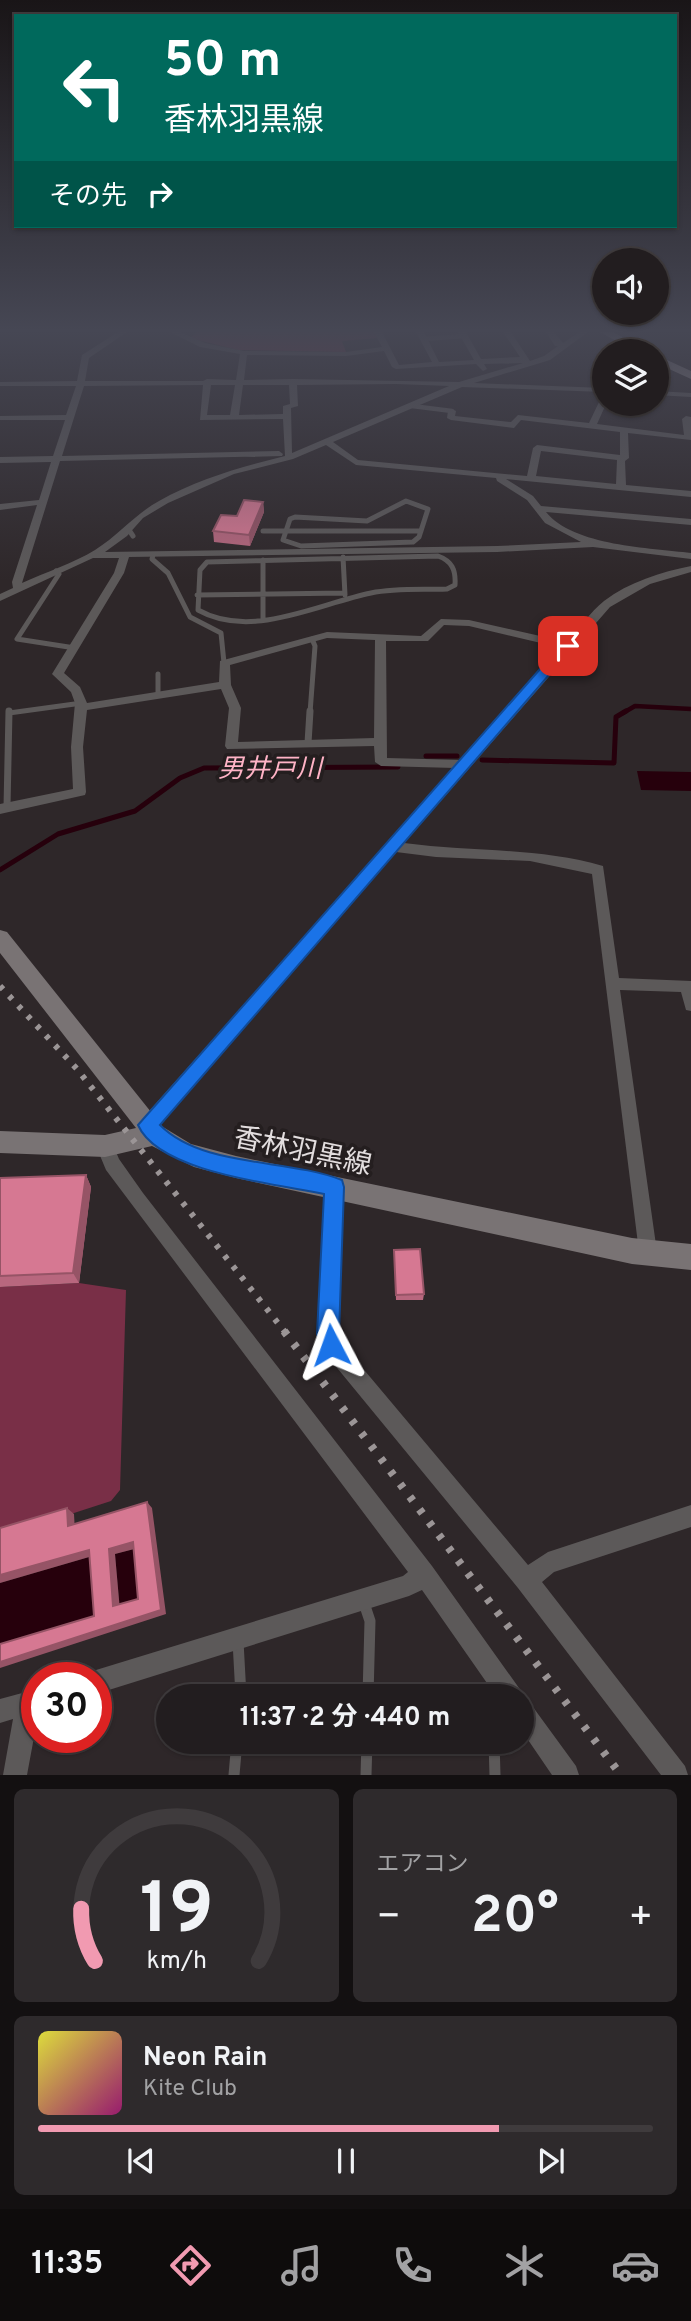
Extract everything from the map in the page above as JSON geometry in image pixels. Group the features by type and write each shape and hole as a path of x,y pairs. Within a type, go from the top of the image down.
{"main road":[{"name":"香林羽黒線","path":"0,938 151,1130 172,1147 199,1158 632,1251 691,1257"},
{"path":"0,1142 105,1146 151,1130"}],"street":[{"path":"203,415 203,418 288,416 293,454"},
{"path":"0,598 94,555 131,533 140,516 165,501 231,472 327,442 390,415"},
{"path":"451,415 451,418 514,425 518,417 689,438 686,419 691,420"},
{"path":"592,427 597,416"},
{"path":"0,418 68,417 17,582 18,589"},
{"path":"531,480 537,448 625,458 624,431"},
{"path":"327,442 356,462 691,494"},
{"path":"0,460 293,454"},
{"path":"621,458 621,489"},
{"path":"495,476 530,498 548,521 593,544"},
{"path":"0,507 42,502"},
{"path":"539,509 691,522"},
{"path":"94,555 497,549 593,544 691,556"},
{"path":"3,808 80,792 77,741 83,705 78,689 58,674 119,573 125,555"},
{"path":"151,1130 391,846 606,604 627,590 673,572 691,569"},
{"path":"380,742 231,746 236,708 225,685 224,663 327,635 424,639 441,622 469,623 568,646"},
{"path":"381,636 381,762 463,764"},
{"path":"83,705 129,703 158,695 225,685"},
{"path":"391,846 436,852 530,856 598,870 648,1252"},
{"path":"612,984 687,986 691,1005"},
{"path":"105,1146 112,1164 137,1199 425,1574 498,1684"},
{"path":"334,1187 328,1334 331,1345 526,1580 676,1775"},
{"path":"526,1580 548,1563 691,1516"},
{"path":"112,1677 409,1585 425,1574"},
{"path":"0,1711 21,1705"},
{"path":"534,1728 567,1775"},
{"path":"16,1775 21,1752"}],"lane":[{"path":"406,501 428,509 421,531 413,542 290,544 283,540 290,519 295,517 343,519 375,520 397,503 406,501"},
{"path":"343,519 346,544"},
{"path":"263,531 421,531"},
{"path":"153,555 152,559 172,578 190,617 221,633 224,663"},
{"path":"197,595 346,595 447,589 455,585 455,570 450,561 438,556 207,562 200,570 197,595 198,610 216,621 263,619 346,595"},
{"path":"342,557 346,595"},
{"path":"263,559 263,619"},
{"path":"56,571 59,574 17,639 75,648"},
{"path":"308,743 315,646 312,639"},
{"path":"158,674 158,695"},
{"path":"3,808 9,711 83,705"},
{"path":"363,1600 370,1621 368,1684"},
{"path":"238,1638 242,1684"},
{"path":"234,1775 236,1754"},
{"path":"366,1775 367,1754"},
{"path":"494,1754 495,1775"}],"shaded area":[{"path":"637,771 691,772 691,791 641,790"},
{"path":"79,1283 126,1290 120,1490 111,1501 0,1537 0,1287"},
{"path":"138,1548 144,1603 120,1611 115,1554"},
{"path":"96,1555 101,1620 0,1650 0,1583"}],"building":[{"path":"244,500 263,502 249,535 213,531 221,515 237,516"},
{"path":"86,1175 73,1273 0,1276 0,1178"},
{"path":"420,1249 424,1294 396,1295 394,1250"},
{"path":"147,1502 161,1610 0,1662 0,1644 94,1616 89,1550 0,1575 0,1528 67,1508 68,1526","holes":["133,1542 138,1599 113,1606 109,1549"]}],"waterway":[{"name":"男井戸川","path":"623,713 635,706 691,709"},
{"name":"男井戸川","path":"482,760 614,763 616,717 626,711"},
{"name":"男井戸川","path":"426,756 457,756"},
{"name":"男井戸川","path":"0,870 58,834 135,811 180,778 204,768 398,767"}],"railway":[{"path":"0,986 77,1069 285,1332"},
{"path":"284,1331 621,1775"}],"route":[{"path":"331,1345 328,1334 334,1187 186,1154 165,1143 147,1125 568,646"}]}
